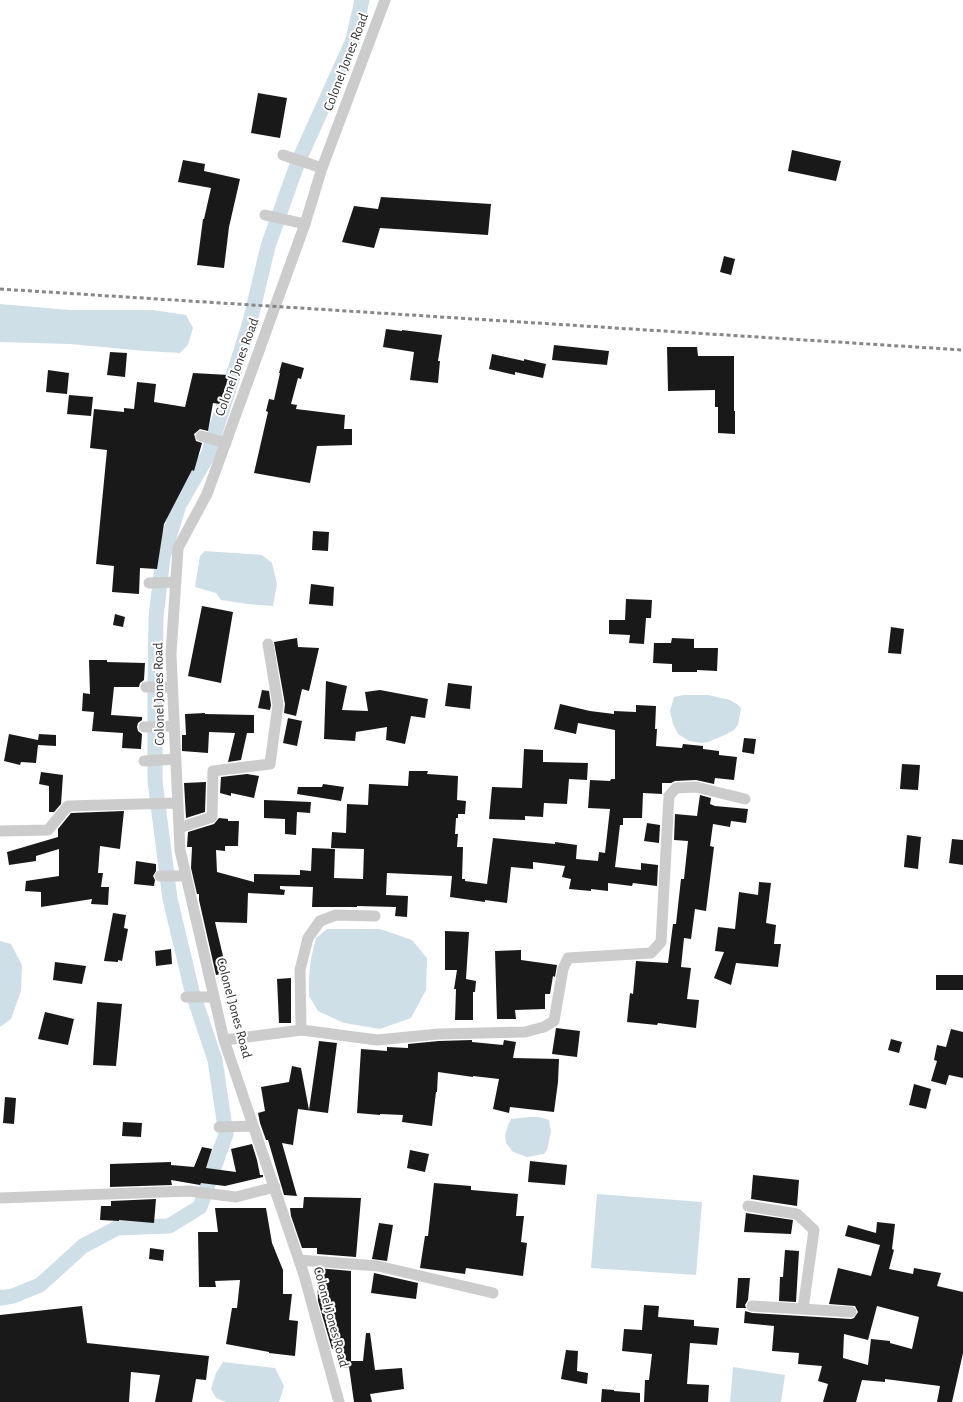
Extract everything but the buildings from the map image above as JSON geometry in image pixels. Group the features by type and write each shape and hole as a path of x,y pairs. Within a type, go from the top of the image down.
{"street":[{"name":"Colonel Jones Road","path":"339,1402 299,1260 274,1188 248,1126 212,997 185,876 174,803 171,726 171,654 178,548 207,494 305,224 317,166 385,0"},
{"path":"283,155 317,166"},
{"path":"265,215 305,224"},
{"path":"201,436 225,443"},
{"path":"149,583 175,582"},
{"path":"178,828 212,817 213,771 270,764 278,705 268,644"},
{"path":"146,687 171,687"},
{"path":"144,727 171,726"},
{"path":"144,761 172,760"},
{"path":"224,1040 302,1030 377,1040 439,1034 525,1032 544,1027 554,1021 563,969 568,958 651,952 661,942 669,796 676,788 696,787 745,799"},
{"path":"0,831 48,830 68,806 174,803"},
{"path":"160,876 185,876"},
{"path":"302,1030 300,970 308,938 320,921 336,915 375,916"},
{"path":"186,997 212,997"},
{"path":"219,1127 248,1126"},
{"path":"0,1198 190,1191 236,1197 274,1188"},
{"path":"748,1206 797,1214 814,1230 803,1309"},
{"path":"299,1260 378,1266 493,1293"},
{"path":"752,1306 851,1312"}],"shaded area":[{"path":"0,304 69,310 153,310 186,315 193,328 188,345 180,353 70,344 0,342"},
{"path":"205,551 262,555 272,563 277,584 273,606 221,600 216,593 195,587 200,556"},
{"path":"683,695 708,695 730,700 741,708 738,725 734,730 708,742 701,743 689,741 678,734 673,724 670,711 674,697"},
{"path":"327,929 380,929 412,940 427,958 426,990 411,1018 380,1029 344,1023 318,1011 309,996 309,977 311,959 316,938"},
{"path":"0,941 11,944 22,965 21,991 11,1019 0,1027"},
{"path":"539,1117 549,1120 551,1131 547,1150 544,1154 527,1157 513,1152 506,1143 505,1136 511,1119"},
{"path":"597,1194 702,1202 696,1275 591,1268"},
{"path":"223,1362 275,1368 284,1386 279,1402 226,1402 216,1398 211,1389 216,1373"},
{"path":"733,1367 785,1375 781,1402 730,1402"}],"waterway":[{"path":"0,1297 13,1296 40,1285 83,1246 117,1228 169,1226 200,1207 226,1134 215,1060 192,991 170,899 155,781 156,617 163,557 179,505 208,455 250,322 268,246 298,162 353,40 362,0"}],"railway":[{"path":"0,289 963,350"}]}
